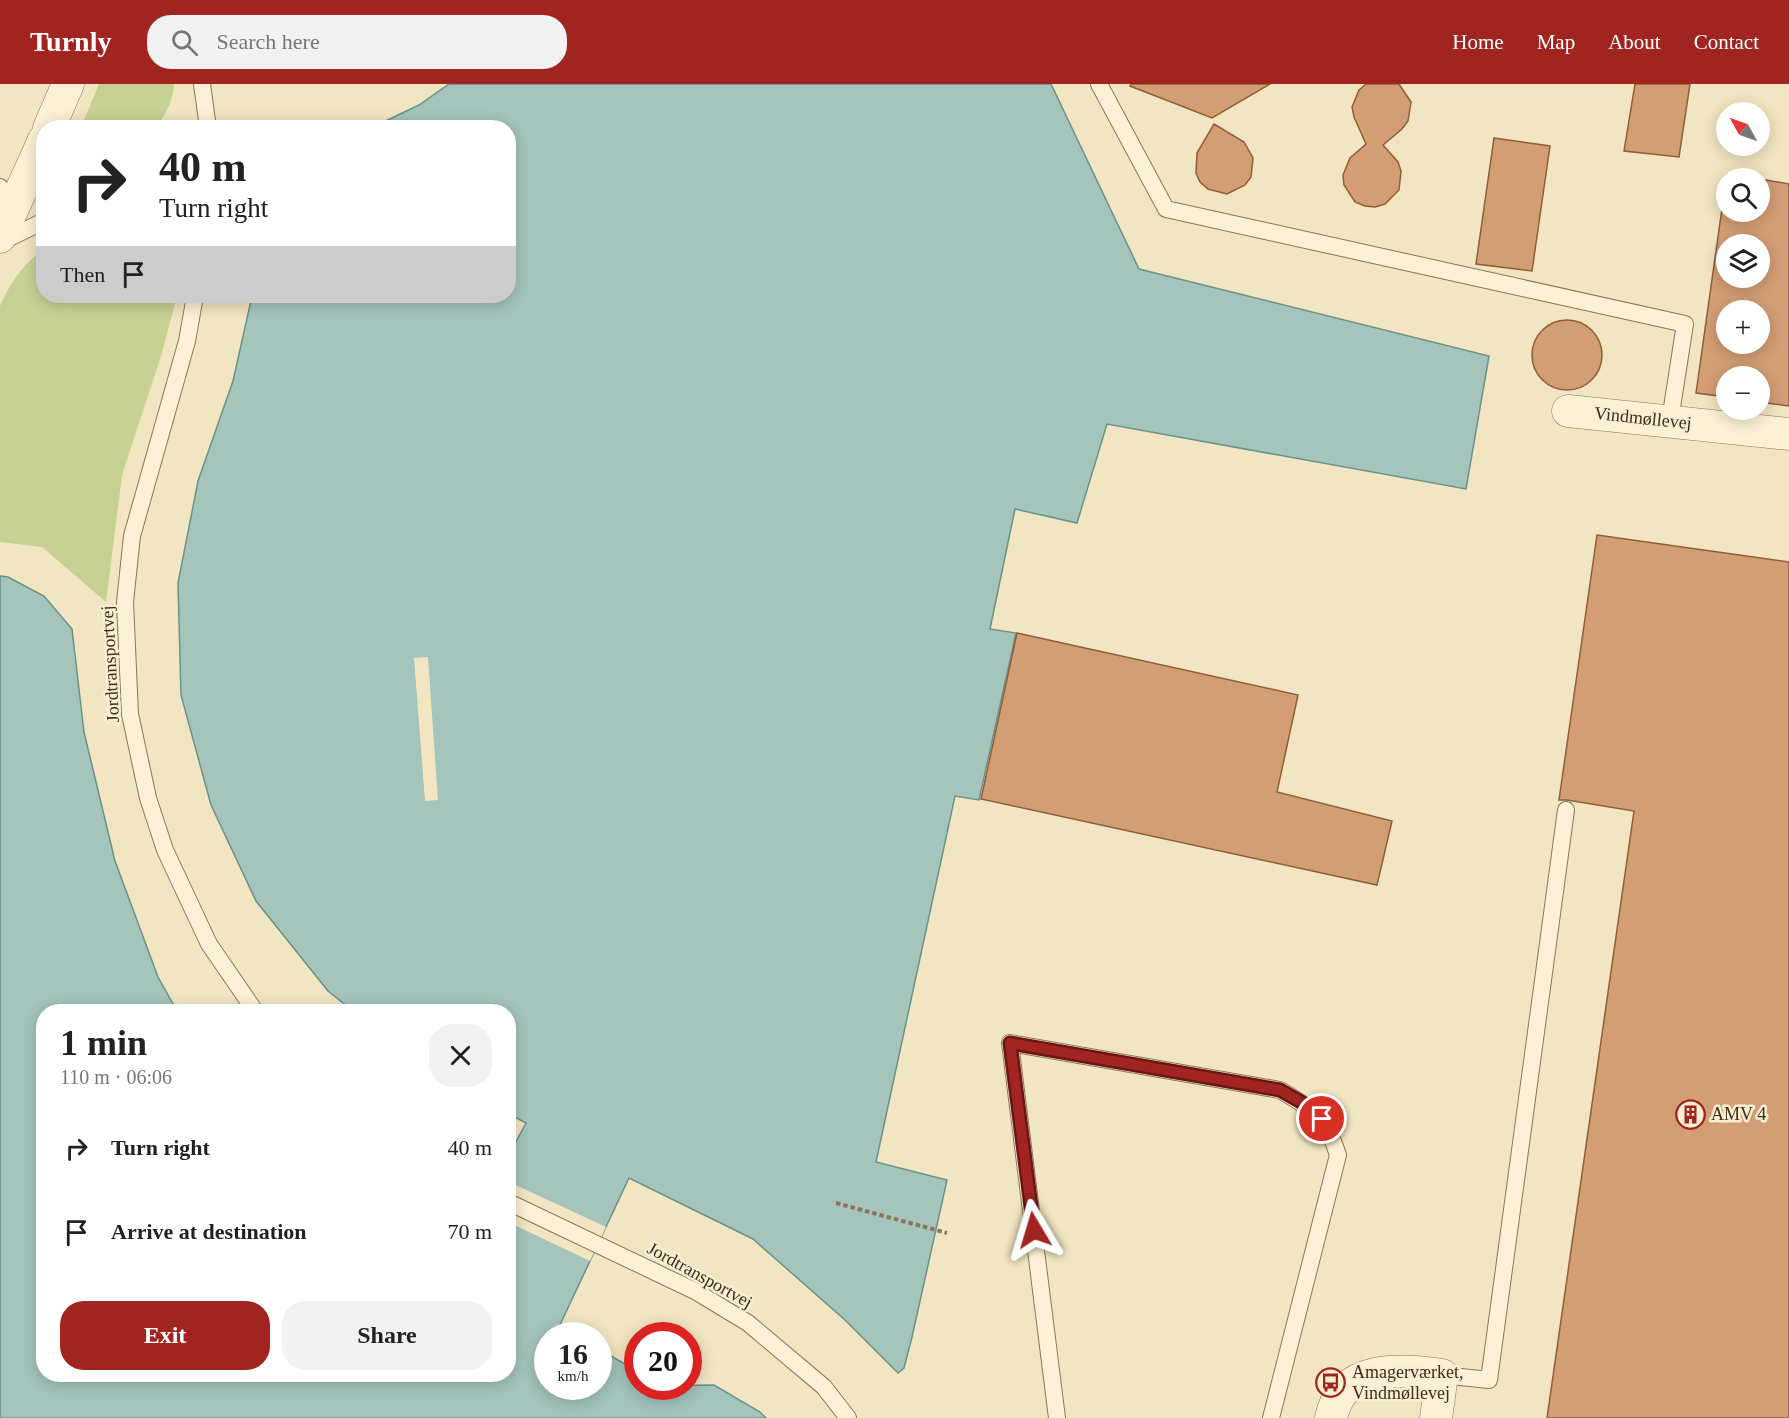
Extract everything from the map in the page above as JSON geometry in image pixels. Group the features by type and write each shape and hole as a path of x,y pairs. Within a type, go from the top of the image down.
{"street":[{"path":"52,120 68,84"},
{"path":"3,232 36,158"},
{"name":"Vindmøllevej","path":"1568,411 1789,434"},
{"path":"1331,1418 1339,1397 1351,1384 1367,1374 1411,1370 1442,1375 1436,1418"}],"lane":[{"path":"202,84 207,120"},
{"path":"1099,84 1166,209 1685,324 1670,420"},
{"path":"0,187 3,232 36,222"},
{"name":"Jordtransportvej","path":"194,303 187,341 132,536 125,602 129,714 148,798 165,850 209,944 250,1004"},
{"path":"1442,1375 1489,1380 1566,810"},
{"path":"1057,1418 1010,1043 1280,1090 1301,1102 1322,1119 1332,1135 1338,1155 1271,1418"},
{"name":"Jordtransportvej","path":"516,1206 695,1291 748,1323 825,1387 848,1418"}],"path":[{"path":"836,1203 947,1233"}],"green space":[{"path":"99,84 174,84 172,96 161,120 84,120"},
{"path":"36,256 36,303 175,303 162,353 122,475 106,602 42,547 0,542 0,306 8,289"}],"water":[{"path":"449,84 1051,84 1139,269 1489,356 1466,489 1107,424 1077,523 1015,509 990,629 1016,633 979,800 955,796 876,1162 947,1180 912,1337 904,1368 898,1373 845,1320 753,1239 629,1178 561,1322 534,1322 534,1400 612,1400 612,1357 624,1363 624,1400 702,1400 702,1385 714,1385 760,1412 766,1418 0,1418 0,576 8,577 44,596 72,629 84,732 115,861 158,977 173,1004 36,1004 36,1382 516,1382 516,1142 526,1123 516,1118 516,1004 344,1004 328,991 256,901 211,805 181,695 178,583 198,481 233,381 250,303 516,303 516,120 388,120 419,105"}],"pier":[{"path":"428,657 438,800 425,801 414,658"},
{"path":"516,1185 606,1227 590,1261 516,1226"}],"building":[{"path":"1131,84 1270,84 1212,118 1130,86"},
{"path":"1366,84 1399,84 1411,102 1408,121 1383,145 1398,162 1401,171 1399,190 1385,204 1375,207 1355,202 1344,185 1343,175 1350,158 1366,144 1352,107 1359,90"},
{"path":"1635,84 1690,84 1679,157 1624,151"},
{"path":"1214,124 1244,142 1253,158 1251,177 1245,185 1227,194 1208,189 1200,182 1196,173 1197,153"},
{"path":"1494,138 1550,146 1532,271 1476,264"},
{"path":"1770,181 1789,184 1789,406 1770,403 1770,366 1716,366 1716,396 1696,393 1716,251 1716,288 1770,288 1770,234 1718,234 1720,222 1770,222"},
{"path":"1574,320 1587,326 1596,335 1600,341 1602,355 1600,369 1592,380 1581,388 1560,390 1542,380 1534,369 1532,348 1542,330 1553,322"},
{"name":"AMV 4","path":"1597,535 1789,562 1789,1418 1547,1418 1634,811 1559,800"},
{"path":"1017,633 1298,695 1277,792 1392,821 1377,885 981,799"}],"place":[{"name":"AMV 4","path":"1690,1114"},
{"name":"Amagerværket, Vindmøllevej","path":"1331,1382"}],"route":[{"path":"1034,1230 1010,1043 1280,1090 1301,1102 1322,1119"}]}
